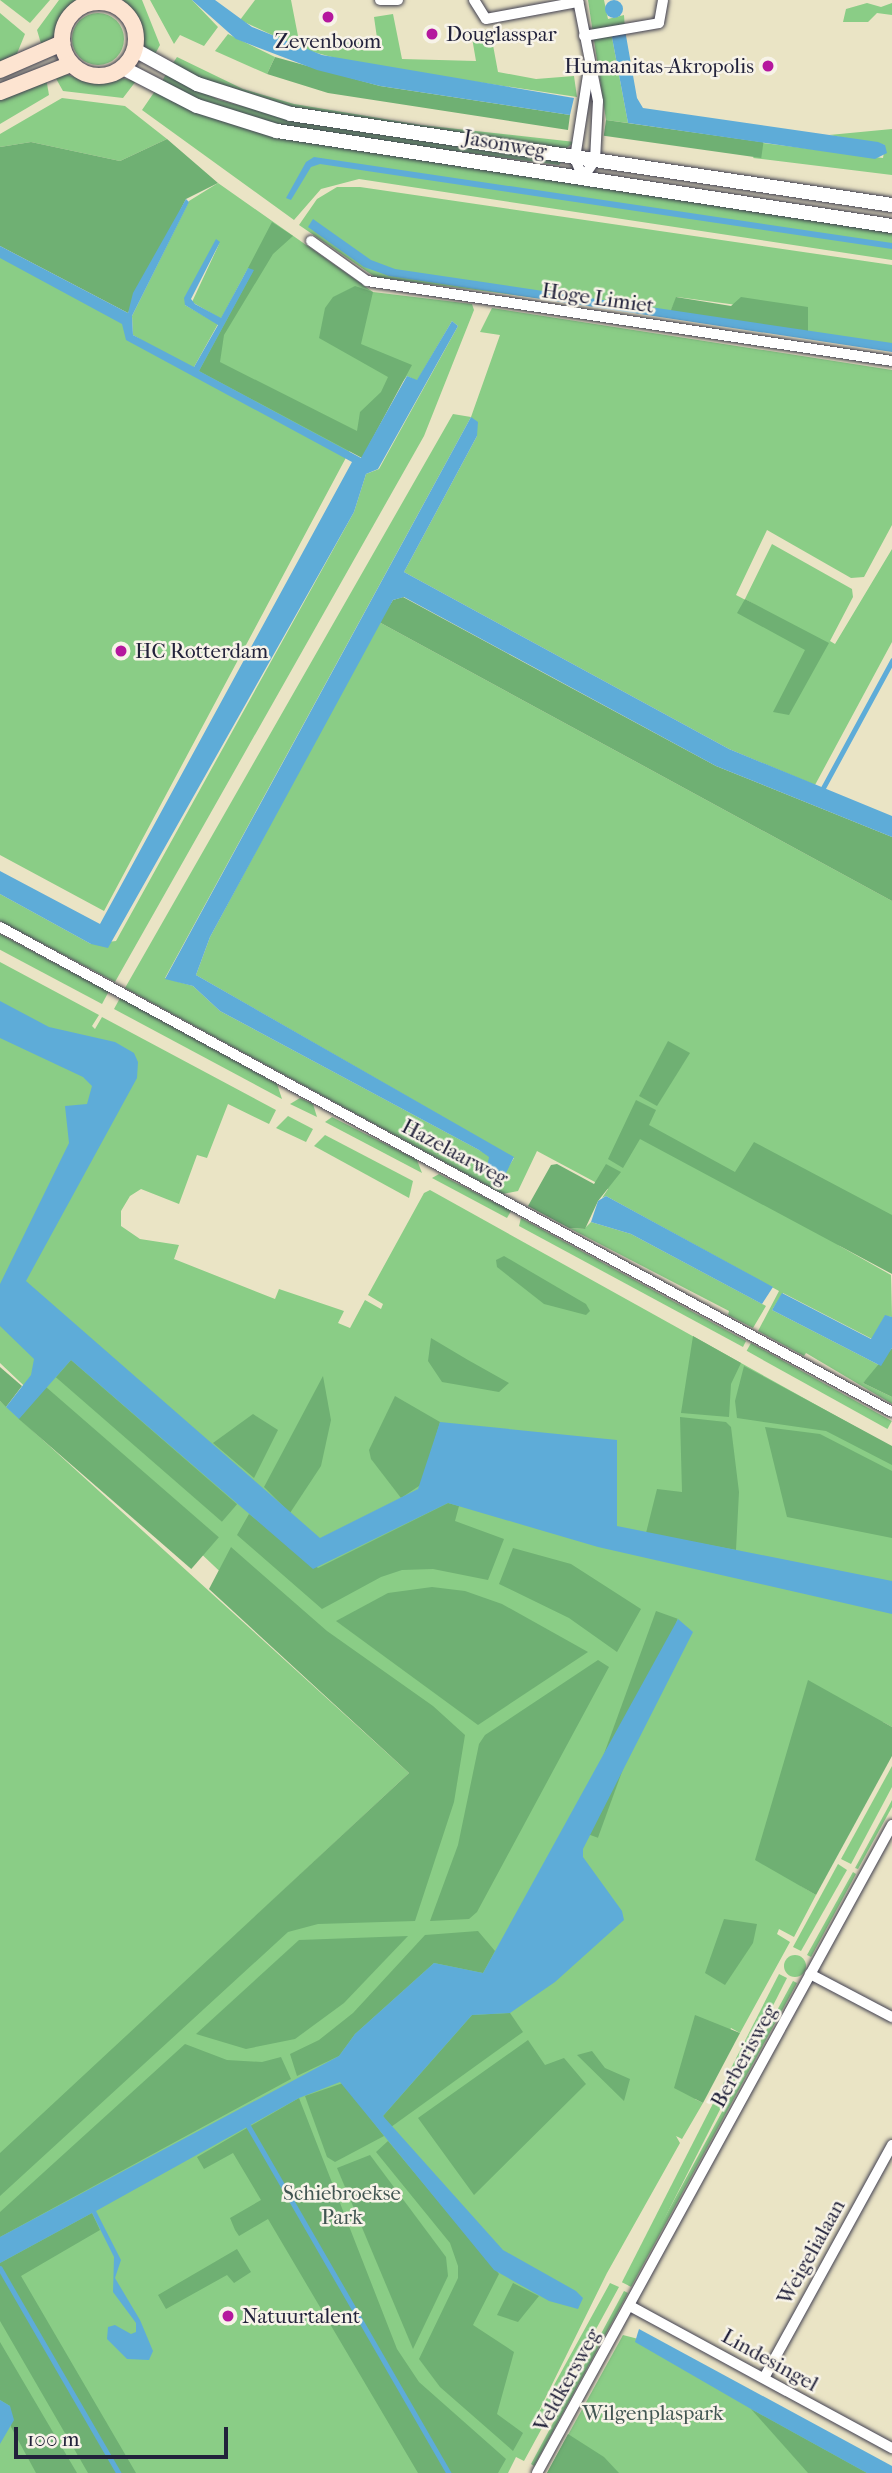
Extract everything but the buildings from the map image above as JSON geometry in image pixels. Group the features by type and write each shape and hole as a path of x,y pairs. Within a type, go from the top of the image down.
{"main road":[{"path":"93,1 113,2 133,23 135,50 123,68 95,76 71,64 62,43 69,17 93,1"},
{"path":"0,70 62,43"},
{"path":"0,92 71,64"}],"street":[{"path":"380,0 398,0"},
{"path":"474,0 485,19 578,1 598,101 595,160 583,178"},
{"path":"584,36 659,23 663,0"},
{"name":"Jasonweg","path":"135,50 197,84 291,114 892,205"},
{"path":"583,178 575,158 589,61"},
{"name":"Jasonweg","path":"123,68 197,106 277,131 892,226"},
{"name":"Hoge Limiet","path":"311,241 367,281 892,361"},
{"name":"Hazelaarweg","path":"0,927 892,1412"},
{"name":"Berberisweg","path":"630,2305 892,1825"},
{"path":"810,1974 892,2017"},
{"name":"Weigelialaan","path":"764,2378 892,2145"},
{"name":"Lindesingel","path":"630,2305 892,2448"},
{"name":"Veldkersweg","path":"537,2473 630,2305"}],"green space":[{"path":"0,0 50,0 30,23"},
{"path":"59,0 82,0 65,12 53,38 42,47 37,30"},
{"path":"123,0 142,0 160,45 154,56 144,46 137,21"},
{"path":"150,0 192,0 218,27 204,46 180,35 174,44"},
{"path":"255,0 291,0 298,36 332,41 377,38 374,17 393,14 402,59 476,61 471,32 490,29 498,72 536,79 574,76 577,97 358,64 302,49 240,20"},
{"path":"588,0 604,0 608,19 624,15 625,30 611,32 628,123 606,120"},
{"path":"867,3 881,7 892,3 892,15 877,13 868,22 843,22 846,9"},
{"path":"0,13 25,34 16,56 0,63"},
{"path":"98,13 108,15 116,21 122,29 122,49 116,57 108,63 98,65 88,63 80,57 74,49 72,39 74,29 80,21 88,15"},
{"path":"228,34 275,57 267,74 215,51"},
{"path":"177,57 243,89 294,104 421,125 575,142 565,149 292,108 198,79 171,66"},
{"path":"275,57 380,86 570,115 568,130 328,93 267,74"},
{"path":"61,73 93,82 122,78 136,81 123,98 63,91 54,75"},
{"path":"166,74 219,100 287,118 562,161 559,165 284,128 215,109 161,83"},
{"path":"46,78 49,95 0,124 0,98"},
{"path":"155,91 253,131 892,229 892,260 359,179 321,189 294,220 142,110"},
{"path":"62,98 125,106 167,139 120,161 31,142 0,147 0,134"},
{"path":"606,120 763,142 761,158 604,136"},
{"path":"892,129 892,175 753,158 763,143 883,158 885,145 829,135"},
{"path":"167,139 218,183 186,199 128,313 0,246 0,147 31,142 120,161"},
{"name":"HC Rotterdam","path":"218,183 373,292 472,304 474,310 424,436 115,982 0,921 0,894 91,944 116,941 354,512 366,474 379,469 458,326 452,321 417,381 407,376 349,452 104,911 0,855 0,252 127,321 131,336 158,350 133,335 132,316 189,201","holes":["220,242 192,302 221,319 248,268 199,370 194,367 218,324 185,305"]},
{"path":"337,187 360,187 892,265 892,348 808,336 737,305 677,297 669,315 375,277 299,225 317,199"},
{"path":"272,222 293,236 273,254 224,335 220,362 357,431 360,412 381,392 388,377 319,338 325,308 333,297 355,286 373,292 361,344 412,365 362,458 199,371 253,271 248,268"},
{"path":"676,297 731,306 741,297 808,307 808,336 669,315"},
{"path":"492,308 892,370 892,525 864,577 851,578 767,530 736,595 757,606 745,599 772,544 852,589 853,597 830,641 835,644 892,549 892,642 815,785 729,749 404,572 477,436 471,417 500,335 480,332"},
{"path":"453,414 471,417 165,978 193,986 220,1011 509,1166 514,1158 196,975 210,937 379,622 892,901 892,1263 838,1245 891,1275 892,1317 885,1316 872,1339 783,1293 772,1310 881,1366 863,1383 892,1397 892,1404 806,1353 804,1356 758,1331 779,1291 606,1196 602,1198 608,1189 537,1151 518,1191 503,1194 125,988"},
{"path":"403,597 716,766 892,837 892,901 379,622 393,600"},
{"path":"745,599 829,643 789,715 773,712 805,650 737,613"},
{"path":"0,934 109,992 102,1004 0,950"},
{"name":"Schiebroekse Park","path":"0,962 99,1015 92,1026 95,1029 102,1017 276,1110 269,1124 228,1104 207,1158 197,1155 179,1204 141,1189 130,1196 121,1211 121,1226 140,1239 179,1245 174,1259 275,1299 279,1289 344,1311 338,1323 350,1328 365,1300 381,1309 383,1304 368,1295 424,1193 430,1190 892,1447 892,1727 883,1722 801,1886 816,1895 794,1937 779,1929 777,1934 790,1942 740,2033 731,2028 695,2099 703,2103 682,2139 676,2136 680,2143 607,2273 531,2427 610,2283 619,2287 524,2461 516,2457 508,2473 0,2473 0,1401 409,1773 57,2102 425,1766 0,1363"},
{"path":"120,998 277,1084 282,1099 114,1009"},
{"path":"668,1041 690,1053 657,1106 639,1096"},
{"path":"300,1098 313,1104 317,1117 290,1104"},
{"path":"636,1100 656,1110 649,1125 735,1172 754,1142 892,1215 892,1274 640,1139 623,1168 608,1159"},
{"path":"288,1116 313,1129 306,1142 276,1128"},
{"path":"332,1117 417,1160 422,1173 325,1122"},
{"path":"325,1135 413,1181 409,1198 314,1146"},
{"path":"557,1164 594,1184 606,1164 621,1172 598,1201 585,1229 569,1228 528,1206 551,1165"},
{"path":"439,1174 511,1211 507,1218 432,1178"},
{"path":"521,1218 746,1341 743,1347 519,1226"},
{"path":"591,1222 631,1234 766,1306 753,1328 728,1315 729,1311 569,1228 584,1229"},
{"path":"504,1256 586,1304 590,1311 586,1315 544,1304 497,1267 496,1260"},
{"path":"693,1336 741,1363 731,1384 729,1417 681,1413"},
{"path":"431,1338 509,1383 499,1392 442,1382 428,1361"},
{"path":"751,1343 892,1421 887,1429 747,1351"},
{"path":"892,1348 892,1397 863,1383"},
{"path":"71,1360 237,1504 222,1522 56,1377"},
{"path":"744,1366 892,1446 892,1465 826,1431 737,1418 735,1401"},
{"path":"0,1367 22,1386 6,1407 0,1401"},
{"path":"323,1376 331,1420 321,1466 290,1513 264,1487"},
{"path":"46,1387 219,1537 191,1569 18,1419"},
{"path":"395,1396 440,1422 422,1484 401,1498 371,1459 369,1450"},
{"path":"253,1414 278,1430 254,1478 213,1443"},
{"path":"680,1417 726,1422 731,1427 739,1492 736,1550 646,1533 657,1489 682,1492"},
{"path":"765,1427 820,1434 892,1471 892,1538 787,1517"},
{"path":"448,1503 459,1506 455,1521 504,1539 488,1580 433,1569 402,1570 381,1577 322,1609 237,1535 249,1514 318,1568"},
{"path":"231,1547 327,1631 433,1706 465,1735 454,1802 415,1921 318,1924 288,1932 0,2196 0,2153 409,1773 209,1589"},
{"path":"513,1548 571,1564 641,1609 617,1652 569,1618 499,1584"},
{"path":"432,1587 465,1591 502,1604 588,1652 478,1725 336,1621 388,1593"},
{"path":"656,1611 678,1619 598,1838 576,1830"},
{"path":"598,1660 609,1667 477,1912 469,1919 430,1921 458,1845 479,1744 485,1735"},
{"path":"808,1680 892,1727 892,1756 816,1895 755,1860"},
{"path":"892,1766 892,1787 851,1864 841,1859"},
{"path":"892,1800 892,1807 858,1869 855,1868"},
{"path":"838,1864 847,1870 801,1951 793,1947"},
{"path":"853,1872 856,1874 811,1957 807,1955"},
{"path":"724,1919 757,1924 753,1943 725,1985 705,1973"},
{"path":"478,1931 495,1951 483,1973 434,1963 355,2034 339,2056 297,2076 290,2054 319,2040 353,2013 425,1935"},
{"path":"408,1936 344,2003 295,2039 246,2049 196,2034 299,1940"},
{"path":"795,1955 803,1958 806,1966 803,1974 795,1977 787,1974 784,1966 787,1958"},
{"path":"779,1974 787,1978 630,2286 622,2282"},
{"path":"793,1981 797,1983 631,2287 628,2285"},
{"path":"510,2013 523,2032 391,2127 383,2116 472,2015"},
{"path":"695,2015 740,2033 703,2103 674,2088"},
{"path":"528,2040 545,2065 564,2058 586,2084 474,2195 418,2118"},
{"path":"185,2044 227,2060 262,2062 281,2057 291,2079 0,2237 0,2212"},
{"path":"592,2051 605,2068 630,2079 624,2101 577,2055"},
{"path":"343,2083 384,2136 335,2162 327,2157 305,2096"},
{"path":"299,2098 397,2349 419,2382 506,2459 498,2473 418,2473 268,2219 239,2236 235,2230 230,2218 261,2200 233,2153 204,2169 197,2157"},
{"path":"388,2141 499,2274 473,2325 514,2352 497,2414 523,2433 513,2451 440,2387 419,2359 458,2278 458,2266 450,2243 376,2152"},
{"path":"370,2155 446,2257 448,2276 413,2349 337,2168"},
{"path":"92,2213 100,2230 21,2276 136,2473 88,2473 0,2321 0,2263"},
{"path":"237,2249 251,2272 234,2283 227,2275 166,2309 158,2295"},
{"path":"513,2283 539,2296 518,2322 497,2315"},
{"path":"624,2291 628,2293 534,2466 531,2464"},
{"name":"Wilgenplaspark","path":"623,2335 646,2341 890,2473 547,2473"},
{"path":"0,2342 77,2473 36,2473 11,2427 10,2406 0,2400"},
{"path":"751,2409 867,2473 808,2473"},
{"path":"568,2434 604,2457 619,2473 547,2473"}],"water":[{"path":"192,0 215,0 252,27 322,55 574,98 570,115 380,86 317,70 236,39"},
{"path":"610,0 618,0 623,9 621,16 610,18 605,13 605,5"},
{"path":"625,30 637,98 643,108 878,142 885,145 887,153 875,159 628,123 611,32"},
{"path":"314,157 892,243 892,249 320,164 311,167 291,200 286,198 306,162"},
{"path":"186,199 189,202 132,316 133,335 194,367 218,325 185,305 184,298 216,239 220,242 191,299 195,304 221,318 248,268 254,270 199,371 361,458 407,376 417,380 452,321 458,326 378,469 366,474 354,512 108,948 91,944 0,894 0,871 100,924 352,462 126,340 122,324 0,258 0,246 128,313 133,293"},
{"path":"313,219 371,260 395,269 892,343 892,352 389,276 364,267 308,227"},
{"path":"471,417 478,422 477,436 404,572 729,749 892,816 892,837 716,766 404,597 393,600 210,937 196,975 514,1157 504,1177 487,1167 489,1157 479,1150 220,1011 193,986 165,979"},
{"path":"0,1001 49,1027 115,1042 134,1053 138,1062 137,1078 26,1281 320,1538 418,1489 440,1422 617,1440 617,1526 892,1581 892,1614 598,1547 448,1503 313,1569 71,1360 19,1419 6,1407 31,1375 34,1359 0,1326 0,1284 69,1143 65,1106 87,1104 92,1086 83,1077 0,1038"},
{"path":"606,1196 773,1287 762,1304 631,1234 591,1222 598,1201"},
{"path":"782,1293 871,1339 885,1315 892,1317 892,1348 881,1366 772,1310"},
{"path":"678,1619 693,1632 583,1849 583,1857 622,1911 624,1920 555,1982 510,2013 472,2015 383,2116 503,2250 576,2291 583,2298 578,2309 549,2301 494,2270 340,2082 299,2098 96,2211 121,2260 115,2278 140,2320 153,2351 149,2360 127,2359 107,2339 108,2327 115,2325 131,2334 136,2332 136,2323 113,2292 114,2257 92,2213 0,2263 0,2237 339,2056 355,2034 434,1963 483,1973"},
{"path":"639,2329 892,2466 892,2473 867,2473 751,2409 635,2342"},
{"path":"0,2400 10,2406 14,2420 0,2444"}],"waterway":[{"path":"823,788 892,661"},
{"path":"248,2125 449,2473"},
{"path":"0,2268 119,2473"}],"place":[{"name":"Zevenboom","path":"328,17"},
{"name":"Douglasspar","path":"432,34"},
{"name":"Humanitas-Akropolis","path":"768,66"},
{"name":"HC Rotterdam","path":"121,651"},
{"name":"Natuurtalent","path":"228,2316"}]}
